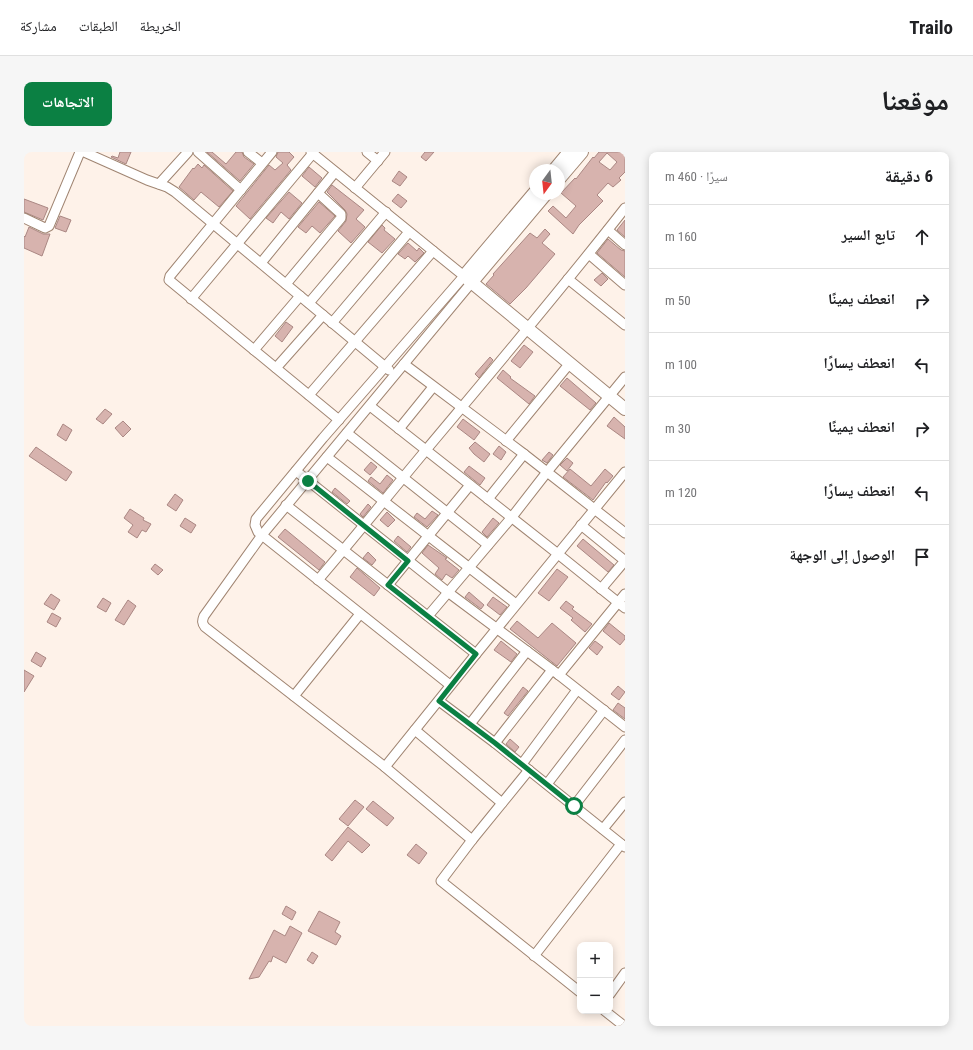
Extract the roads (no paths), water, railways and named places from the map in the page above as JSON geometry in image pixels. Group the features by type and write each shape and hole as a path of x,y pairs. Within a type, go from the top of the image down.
{"street":[{"path":"24,218 45,228 50,226 80,152"},
{"path":"84,152 175,192 395,375"},
{"path":"159,184 188,152"},
{"path":"198,152 241,190"},
{"path":"248,152 262,164"},
{"path":"272,152 169,278 170,282 340,420"},
{"path":"367,152 378,162"},
{"path":"356,188 385,152"},
{"path":"559,164 569,152"},
{"path":"565,172 582,152"},
{"path":"191,299 313,153 625,409"},
{"path":"261,264 335,172"},
{"path":"286,284 341,218 341,214 318,193"},
{"path":"472,840 385,767 202,624 204,616 262,535 404,364 529,200"},
{"path":"450,685 262,535 256,528 255,522 384,367 540,200"},
{"path":"318,580 364,527 426,450 528,329 625,208"},
{"path":"309,303 386,212"},
{"path":"608,230 625,245"},
{"path":"332,323 409,232"},
{"path":"309,395 356,342 433,250"},
{"path":"589,254 625,285"},
{"path":"568,279 625,325"},
{"path":"254,350 300,296"},
{"path":"276,368 323,315"},
{"path":"506,441 570,363"},
{"path":"404,364 524,454 625,533"},
{"path":"428,616 512,517 547,472 625,378"},
{"path":"399,429 434,387"},
{"path":"370,406 512,517 621,605"},
{"path":"347,433 488,545"},
{"path":"488,499 524,454"},
{"path":"327,457 516,604"},
{"path":"296,471 364,527 449,593 556,672 625,727"},
{"path":"385,767 439,701 450,685 625,472"},
{"path":"388,585 470,485"},
{"path":"286,505 476,654"},
{"path":"581,525 624,560 601,589"},
{"path":"495,743 556,672 621,605 625,594"},
{"path":"294,696 360,614"},
{"path":"470,724 527,651"},
{"path":"522,764 578,690"},
{"path":"439,701 522,764 623,846 534,956"},
{"path":"547,784 604,710"},
{"path":"415,730 502,803"},
{"path":"574,806 625,740"},
{"path":"529,770 441,881 577,990"},
{"path":"603,829 625,802"},
{"path":"613,990 625,973"},
{"path":"609,1014 624,1026"}]}
